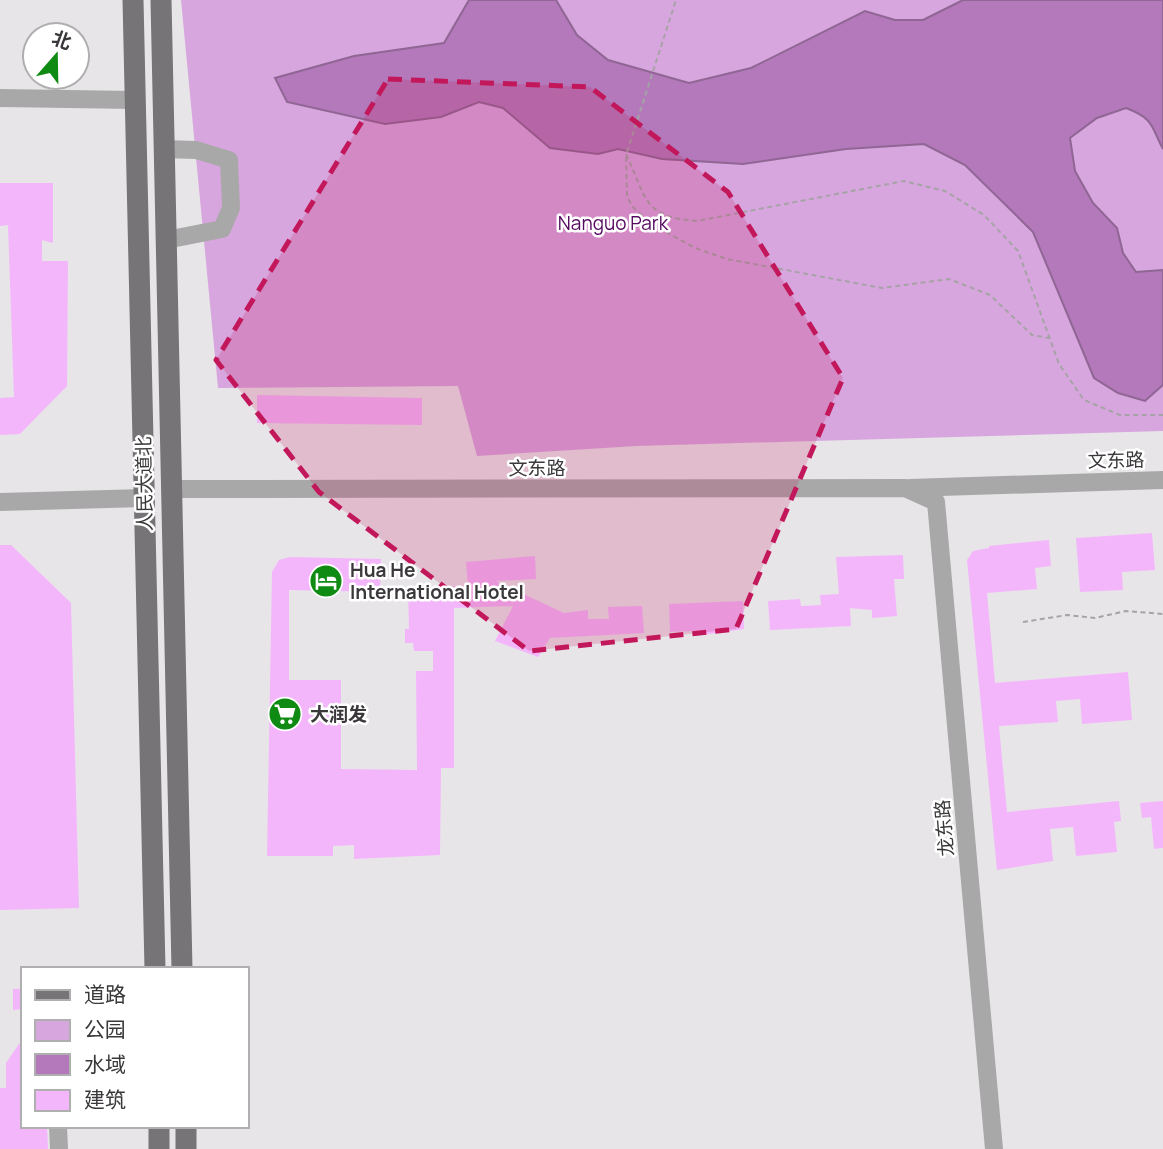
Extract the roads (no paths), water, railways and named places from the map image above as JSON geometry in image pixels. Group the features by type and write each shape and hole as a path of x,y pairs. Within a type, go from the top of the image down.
{"main road":[{"name":"人民大道北","path":"133,0 155,967"},
{"name":"人民大道北","path":"161,0 182,967"},
{"path":"159,1128 159,1149"},
{"path":"186,1128 186,1149"}],"street":[{"path":"0,98 135,100"},
{"path":"164,149 196,150 229,160 231,208 222,229 166,240"},
{"name":"文东路","path":"172,489 903,488 1163,480"},
{"name":"文东路","path":"903,488 936,502"},
{"path":"0,502 144,498"},
{"name":"龙东路","path":"936,502 994,1149"},
{"path":"58,1128 59,1149"}],"water":[{"path":"469,0 556,0 577,35 608,60 689,83 751,68 865,11 895,20 923,20 963,0 1163,0 1163,149 1147,120 1126,108 1097,118 1070,138 1075,171 1093,203 1117,228 1123,253 1136,272 1163,270 1163,385 1145,401 1118,393 1094,378 1033,232 965,165 924,144 846,149 743,164 662,159 618,149 598,154 550,148 503,108 479,102 441,117 385,124 287,102 275,78 354,56 444,43"}],"place":[{"name":"Hua He International Hotel","path":"326,581"},
{"name":"大润发","path":"285,714"}],"park label":[{"name":"Nanguo Park","path":"613,223"}]}
